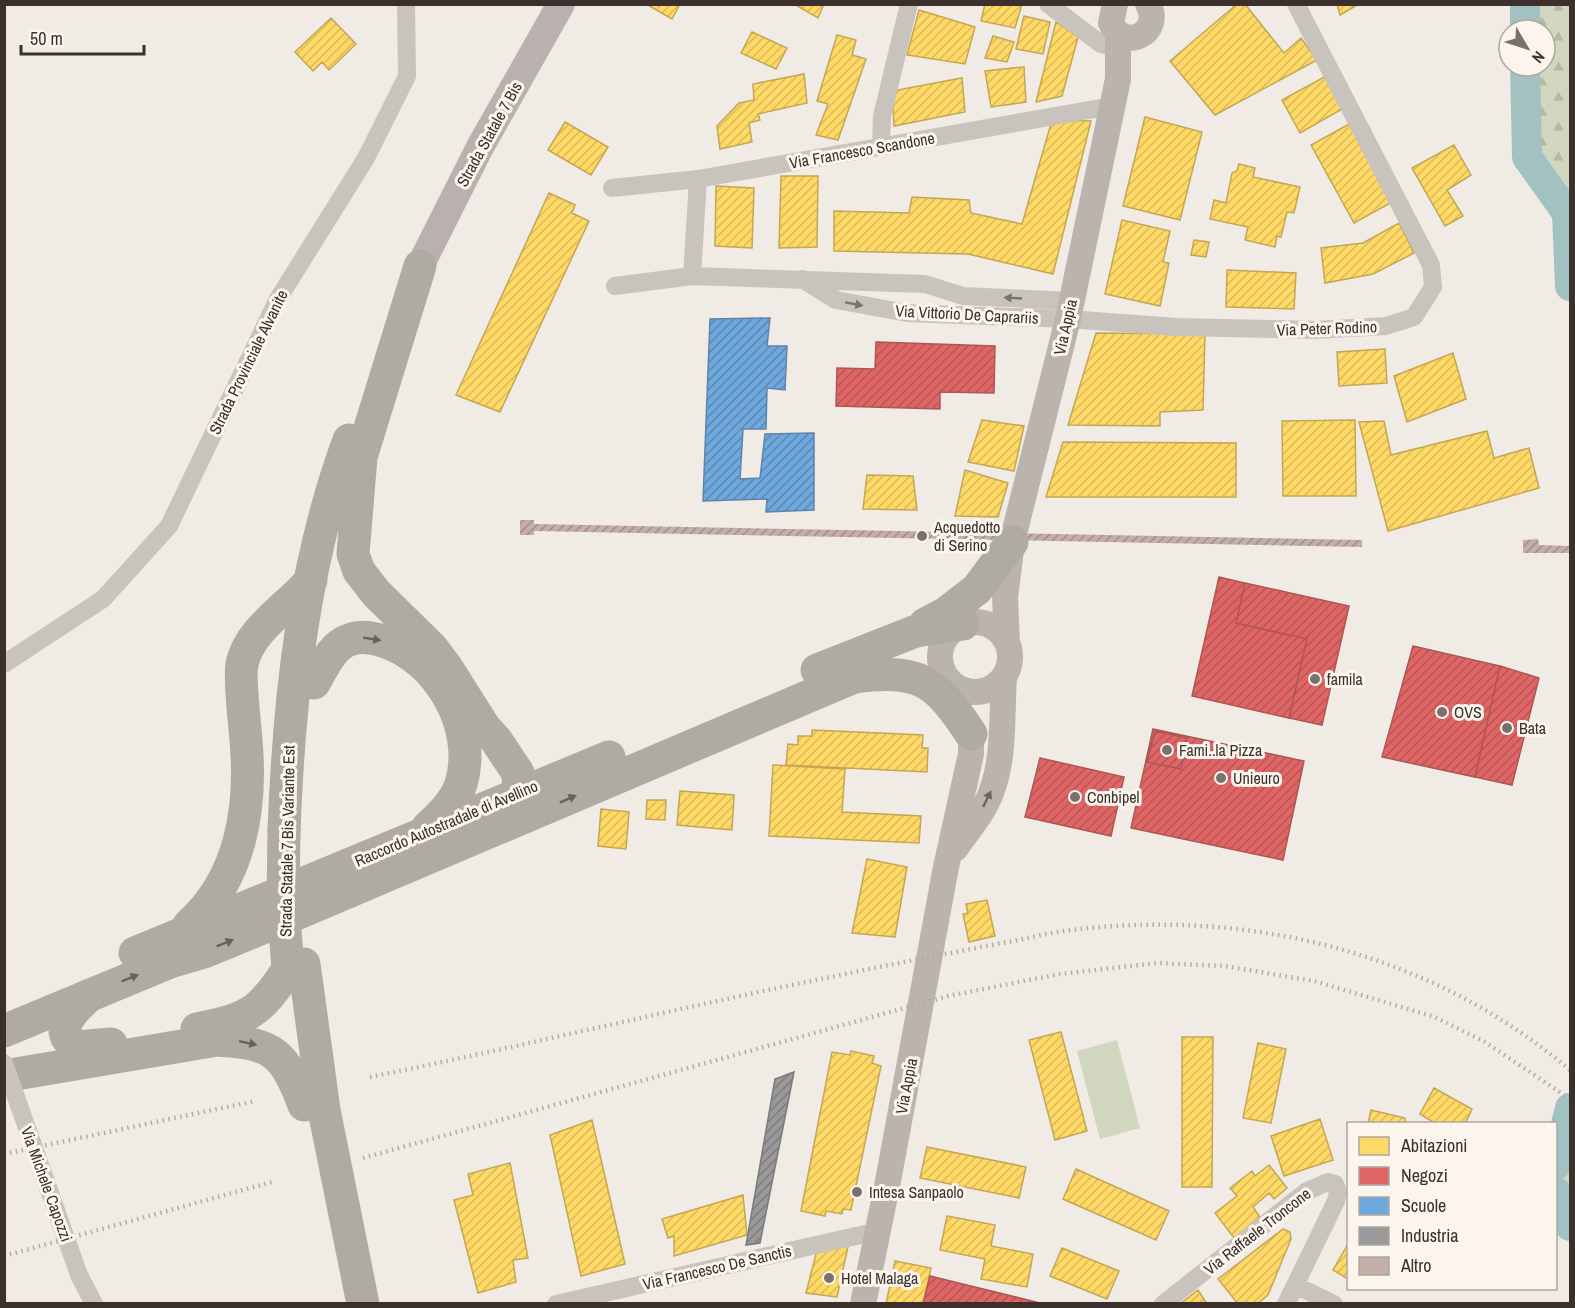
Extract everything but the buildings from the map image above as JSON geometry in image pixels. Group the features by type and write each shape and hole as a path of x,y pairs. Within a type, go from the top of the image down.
{"highway":[{"path":"350,892 377,872 512,814 518,804 518,773 432,648 387,606 359,571 353,554 353,454 381,356 420,266"},
{"name":"Strada Statale 7 Bis Variante Est","path":"342,1304 304,1105 296,966 293,828 311,580 353,454"},
{"name":"Strada Statale 7 Bis Variante Est","path":"306,671 330,584 353,454"},
{"path":"902,636 946,613 977,589 1012,542"},
{"path":"170,938 206,910 219,892 240,845 246,805 247,775 242,664 257,636 311,580"},
{"path":"902,636 965,624"},
{"name":"Raccordo Autostradale di Avellino","path":"4,1008 902,636"},
{"path":"243,683 257,655 273,643 290,647 306,671 331,654 341,644 369,637 394,645 413,655 428,667 444,688 463,741 464,771 460,785 448,808 418,836"},
{"path":"854,677 873,666 894,662 949,681"},
{"path":"854,677 886,673 920,679 932,686 953,706 971,734"},
{"name":"Raccordo Autostradale di Avellino","path":"4,1031 90,994 170,962 204,952 350,892 854,677"},
{"path":"496,740 524,755 538,759 571,761 588,766"},
{"path":"240,845 252,874 275,885 293,887"},
{"path":"90,994 74,1008 64,1026 67,1038 77,1047 152,1038 228,1023 251,1013 270,998 296,966"},
{"name":"Strada Statale 7 Bis Variante Est","path":"296,966 363,1304"},
{"path":"4,1076 217,1040 251,1042 274,1053 291,1072 304,1105"}],"main road":[{"name":"Strada Statale 7 Bis","path":"420,266 480,147 561,4"}],"street":[{"name":"Strada Provinciale Alvanite","path":"4,664 103,599 169,526 278,298 366,158 407,76 406,4"},
{"path":"882,146 882,116 909,4"},
{"path":"1048,4 1101,44 1140,25"},
{"name":"Via Appia","path":"946,867 985,806 994,786 999,765 1004,678 1010,658 1005,618 1012,542 1070,310 1118,79 1140,25 1111,23 1115,4"},
{"name":"Via Peter Rodino","path":"1070,310 1177,327 1316,330 1386,326 1414,317 1433,286 1431,265 1296,4"},
{"name":"Via Francesco Scandone","path":"612,188 698,179 1112,106"},
{"path":"692,276 698,179"},
{"name":"Via Vittorio De Caprariis","path":"615,286 692,276 925,284 954,294 1070,310"},
{"name":"Via Vittorio De Caprariis","path":"802,279 836,300 907,314 956,316 1070,310"},
{"path":"954,294 956,316"},
{"name":"Via Appia","path":"863,1304 946,867 971,754 971,734 949,681 941,668 941,649 953,630 965,624 995,594 1008,574"},
{"path":"965,624 985,624 994,628 1007,643"},
{"path":"949,681 961,690 984,691 995,686 1004,678"},
{"name":"Via Michele Capozzi","path":"4,1063 80,1275 94,1304"},
{"name":"Via Raffaele Troncone","path":"1163,1304 1307,1191 1329,1182 1335,1184 1338,1192 1335,1201 1286,1304"},
{"name":"Via Francesco De Sanctis","path":"556,1304 878,1231"},
{"path":"1295,1285 1334,1304"}],"green space":[{"path":"1537,5 1570,5 1570,189 1561,191 1532,135 1534,78 1557,78 1557,18 1536,18"},
{"path":"1117,1040 1140,1128 1100,1139 1077,1051"},
{"path":"1570,1130 1570,1209 1559,1183"}],"waterway":[{"path":"1525,4 1525,18"},
{"path":"1525,78 1527,157 1567,213 1570,286"},
{"path":"1557,1161 1570,1108"},
{"path":"1557,1194 1570,1226"}],"railway":[{"path":"370,1077 893,964 1062,931 1138,925 1205,926 1271,934 1336,948 1399,968 1459,996 1516,1029 1570,1070"},
{"path":"363,1158 948,996 1060,974 1158,963 1225,966 1314,981 1435,1017 1485,1042 1570,1099"},
{"path":"4,1154 255,1101"},
{"path":"4,1256 272,1182"}],"place":[{"name":"Acquedotto di Serino","path":"922,536"},
{"name":"famila","path":"1315,679"},
{"name":"OVS","path":"1442,712"},
{"name":"Bata","path":"1507,728"},
{"name":"Fami..la Pizza","path":"1167,750"},
{"name":"Unieuro","path":"1221,778"},
{"name":"Conbipel","path":"1075,797"},
{"name":"Intesa Sanpaolo","path":"857,1192"},
{"name":"Hotel Malaga","path":"829,1278"}]}
